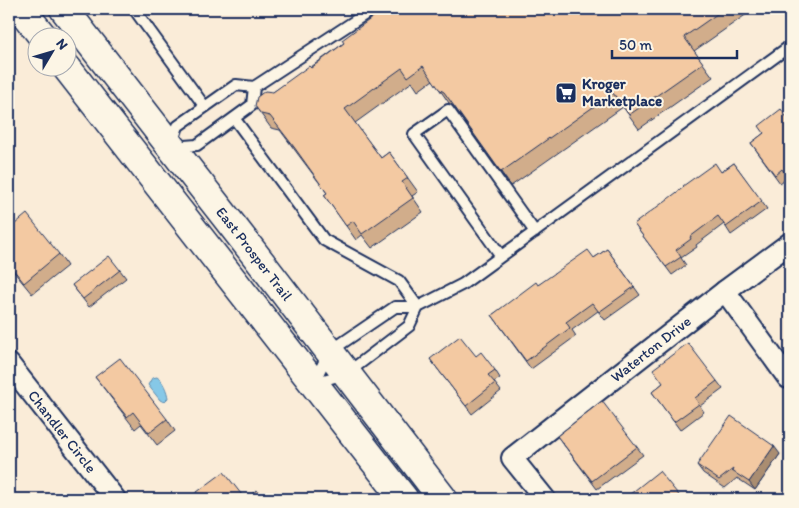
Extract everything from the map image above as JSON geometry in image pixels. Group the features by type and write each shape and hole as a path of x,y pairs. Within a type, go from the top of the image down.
{"main road":[{"path":"21,9 36,28"},
{"name":"East Prosper Trail","path":"64,9 443,499"},
{"path":"75,78 404,499"},
{"path":"144,167 171,148"}],"street":[{"name":"Waterton Drive","path":"545,499 512,458 725,291 790,243"},
{"path":"725,291 788,378"},
{"name":"Chandler Circle","path":"9,364 115,499"}],"lane":[{"path":"134,9 205,107"},
{"path":"254,87 252,105 197,145 171,148 178,126 236,85 254,87 374,9"},
{"path":"314,383 329,352 395,307 418,307 463,284 790,46"},
{"path":"501,256 414,134 448,110 535,232"},
{"path":"234,118 324,240 399,281 418,307"},
{"path":"314,383 346,374 409,326 418,307"}],"water":[{"path":"157,377 167,392 168,398 164,402 160,400 148,385 152,378"}],"building":[{"name":"Kroger Marketplace","path":"384,9 724,9 684,37 703,63 629,115 613,93 501,172 444,92 439,89 423,66 408,77 402,68 345,109 381,158 389,152 408,178 402,182 413,198 362,234 353,221 346,226 324,195 327,193 294,147 270,116 261,114 255,106 257,97 265,91 273,92 309,66 311,68 344,43 342,40"},
{"path":"781,109 790,122 790,180 782,169 775,175 751,143 764,133 759,126"},
{"path":"715,163 721,172 734,163 762,201 726,227 718,216 676,250 681,257 666,267 634,224"},
{"path":"27,214 59,254 24,283 9,264 9,229"},
{"path":"607,249 634,287 599,312 592,303 566,322 570,328 526,361 492,315 536,282 538,285 588,250 594,258"},
{"path":"109,256 120,270 83,299 72,285"},
{"path":"460,336 476,356 481,352 495,370 488,375 495,383 466,406 430,359"},
{"path":"688,343 717,381 695,398 699,404 674,422 652,392 663,383 653,369"},
{"path":"120,358 167,419 149,433 133,412 127,417 95,377"},
{"path":"602,401 637,447 592,481 557,436"},
{"path":"731,416 774,446 749,482 732,471 733,469 719,480 697,465"},
{"path":"659,471 682,499 624,499"},
{"path":"224,472 245,499 196,499 193,495"},
{"path":"257,490 263,499 245,499"}],"place":[{"name":"Kroger Marketplace","path":"566,93"}]}
